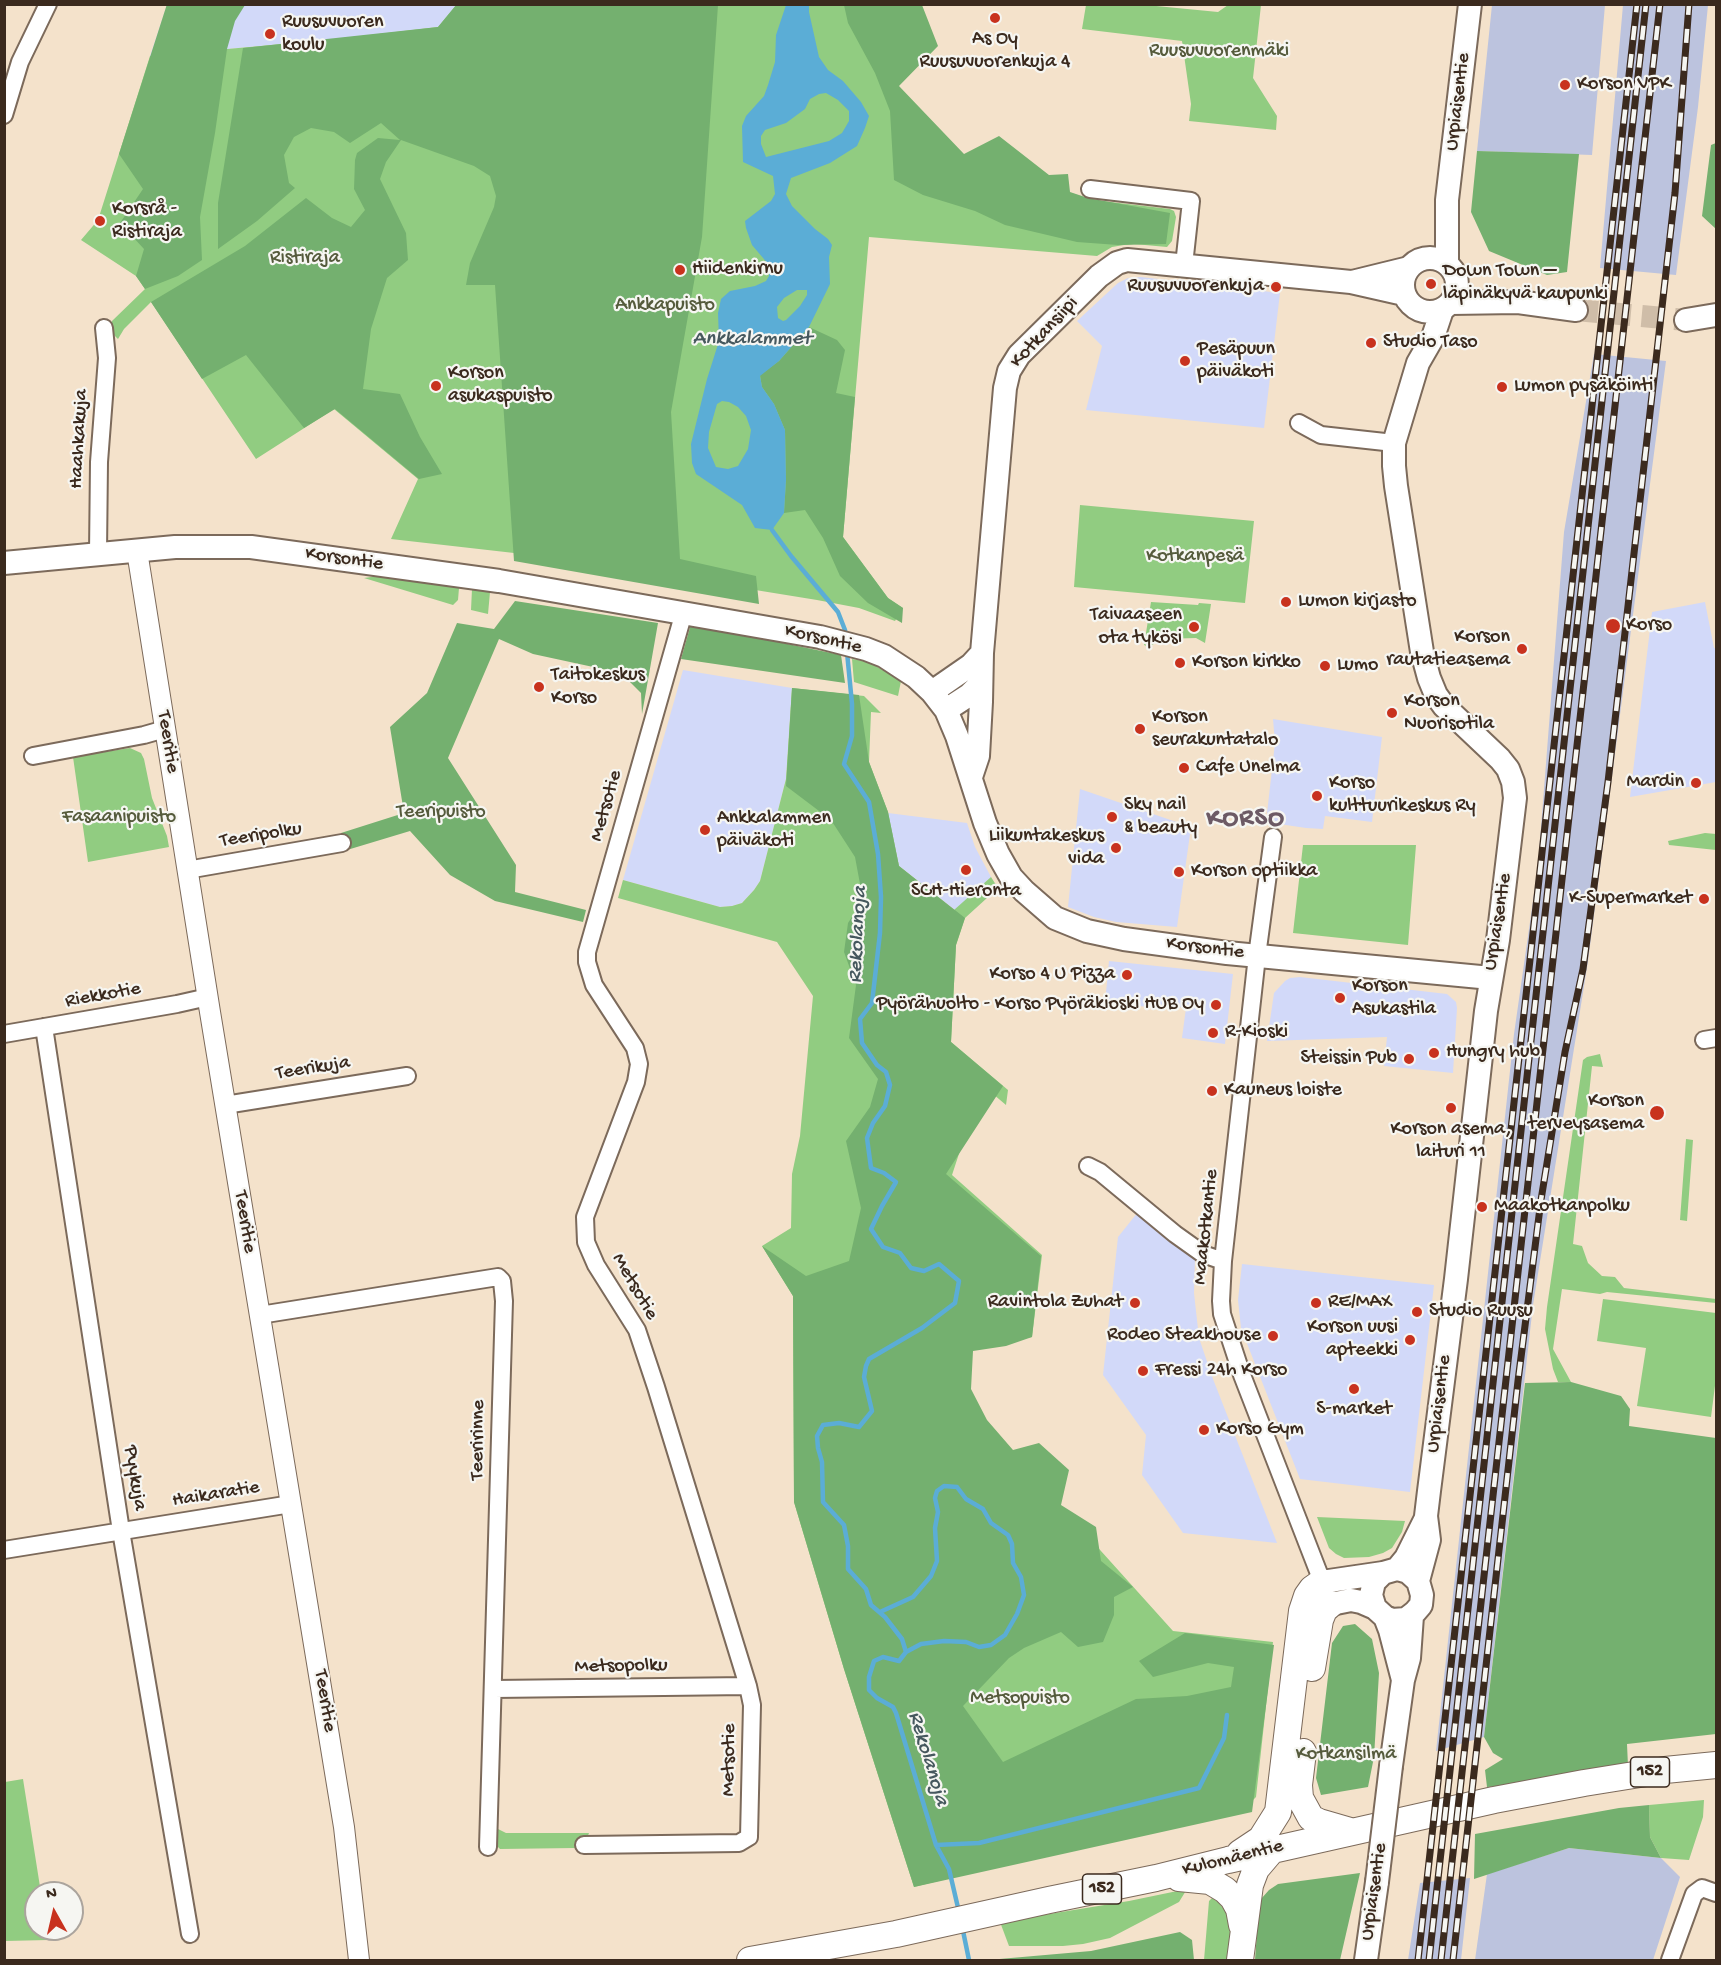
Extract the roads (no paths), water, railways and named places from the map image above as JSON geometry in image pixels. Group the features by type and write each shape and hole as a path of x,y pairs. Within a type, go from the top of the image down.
{"main road":[{"name":"Urpiaisentie","path":"1366,1960 1403,1680 1409,1658 1412,1616 1421,1602 1422,1595 1419,1581 1429,1540 1426,1516 1515,798 1513,782 1508,769 1444,706 1436,695 1429,678 1422,652 1394,466 1394,443 1418,363 1433,337 1446,306 1457,289 1451,269 1447,200 1470,4"},
{"name":"Urpiaisentie","path":"1418,363 1409,301 1403,280 1415,263 1447,200"},
{"path":"1415,263 1436,258 1481,287 1518,302"},
{"name":"Kotkansiipi","path":"971,777 978,756 982,653 1005,388 1009,371 1019,355 1099,276 1117,263 1127,260 1351,282 1409,301"},
{"name":"Kotkansiipi","path":"1351,282 1415,263"},
{"path":"1409,301 1426,313 1446,306 1518,302 1576,310"},
{"path":"1686,320 1716,315"},
{"name":"Korsontie","path":"4,563 174,547 251,547 499,581 820,637 884,656 916,677 932,692 945,710 957,736 985,824 1005,868 1024,891 1055,918 1087,931 1124,939 1257,956 1491,978"},
{"path":"932,692 971,665 982,653"},
{"path":"945,710 969,695 981,683"},
{"name":"Urpiaisentie","path":"1403,1680 1390,1630 1371,1595 1374,1582 1406,1558 1426,1516"},
{"path":"1326,1593 1390,1571 1407,1572 1419,1581"},
{"path":"1228,1860 1250,1848 1260,1839 1278,1812 1302,1611 1312,1589 1361,1602 1380,1613 1400,1620 1412,1616"},
{"path":"1326,1593 1315,1644 1299,1785 1300,1798 1315,1821 1354,1832"},
{"name":"Kulomäentie","path":"750,1960 896,1934 1156,1878 1494,1800 1665,1770 1716,1765"},
{"path":"1240,1960 1250,1885 1256,1869 1273,1850"},
{"path":"1156,1878 1190,1878 1210,1881 1233,1898 1239,1909 1243,1929"}],"street":[{"path":"4,115 20,62 48,4"},
{"path":"1090,189 1191,201 1184,265"},
{"name":"Haahkakuja","path":"98,554 99,462 107,358 104,328"},
{"path":"1299,423 1321,435 1394,443"},
{"name":"Teeritie","path":"137,551 225,1105 344,1827 359,1960"},
{"name":"Metsotie","path":"585,1845 739,1843 749,1838 752,1705 748,1686 637,1330 596,1265 586,1242 585,1217 636,1082 639,1064 635,1048 594,985 587,962 587,952 684,612"},
{"path":"33,756 165,729"},
{"name":"Maakotkantie","path":"1273,837 1222,1262 1222,1314 1242,1375 1326,1593"},
{"name":"Teeripolku","path":"187,870 342,843"},
{"name":"Riekkotie","path":"4,1034 208,997"},
{"name":"Pyykuja","path":"44,1027 121,1531 190,1934"},
{"name":"Teerikuja","path":"225,1105 407,1076"},
{"path":"1088,1166 1100,1172 1174,1234 1203,1254 1222,1262"},
{"name":"Teeririnne","path":"260,1315 498,1277 502,1281 504,1301 488,1847"},
{"name":"Haikaratie","path":"4,1550 291,1504"},
{"name":"Metsopolku","path":"494,1689 748,1686"},
{"path":"1670,1960 1694,1894 1709,1890"}],"water":[{"name":"Ankkalammet","path":"786,5 809,5 819,57 828,70 843,81 861,102 869,116 857,146 830,163 791,178 786,194 792,206 832,245 829,257 830,284 809,327 779,361 760,376 762,387 774,404 785,430 784,513 772,530 755,528 742,505 696,474 692,463 691,444 719,341 718,313 721,299 730,291 755,286 766,281 769,276 769,265 752,245 745,221 771,201 775,194 773,176 743,162 742,126 746,116 764,96 775,62 776,35","holes":["826,93 838,100 849,111 849,121 842,133 829,141 766,157 761,144 761,136 765,130 786,123 805,109 810,99","797,290 807,290 807,295 800,306 783,321 778,318 777,307 784,298","722,401 738,407 746,416 751,430 748,449 738,466 728,469 716,467 708,448 709,432 717,404"]}],"waterway":[{"name":"Rekolanoja","path":"772,530 838,612 846,638"},
{"name":"Rekolanoja","path":"847,652 852,704 852,736 844,764 869,802 878,854 881,897 880,933 872,1003 860,1019 862,1043 877,1065 886,1072 890,1085 885,1106 873,1123 867,1138 871,1168 884,1173 896,1182 871,1229 883,1247 900,1253 911,1268 924,1271 939,1264 959,1281 955,1303 922,1328 869,1359 864,1377 872,1411 859,1427 839,1423 823,1425 817,1436 818,1448 822,1462 823,1502 844,1525 848,1546 848,1569 866,1589 871,1605 885,1617 902,1639 906,1652 899,1661 883,1657 874,1661 869,1677 869,1690 877,1698 893,1707 896,1713 936,1845 949,1869 959,1912"},
{"path":"880,1612 913,1597 931,1576 937,1561 935,1528 938,1512 935,1498 937,1491 944,1486 957,1487 966,1499 983,1509 991,1523 1008,1535 1012,1544 1013,1563 1021,1577 1024,1595 1017,1614 1005,1635 991,1645 979,1647 966,1642 944,1641 921,1644 906,1652"},
{"path":"936,1845 979,1843 1199,1788 1224,1738 1227,1715"},
{"name":"Rekolanoja","path":"962,1926 969,1960"}],"tunnel":[{"path":"1576,310 1686,320"}],"railway":[{"path":"1418,1960 1637,4"},
{"path":"1429,1960 1646,4"},
{"path":"1441,1960 1660,4"},
{"path":"1453,1960 1518,1381 1541,1200 1565,1052 1583,969 1608,782 1675,193 1689,4"}],"place":[{"name":"As Oy Ruusuvuorenkuja 4","path":"995,18"},
{"name":"Ruusuvuoren koulu","path":"270,34"},
{"name":"Korson VPK","path":"1565,85"},
{"name":"Korsrå - Ristiraja","path":"100,221"},
{"name":"Hiidenkirnu","path":"680,270"},
{"name":"Down Town – läpinäkyvä kaupunki","path":"1431,284"},
{"name":"Ruusuvuorenkuja","path":"1276,287"},
{"name":"Studio Taso","path":"1371,343"},
{"name":"Pesäpuun päiväkoti","path":"1185,361"},
{"name":"Korson asukaspuisto","path":"436,386"},
{"name":"Lumon pysäköinti","path":"1502,387"},
{"name":"Lumon kirjasto","path":"1286,602"},
{"name":"Korso","path":"1613,626"},
{"name":"Taivaaseen ota tykösi","path":"1194,627"},
{"name":"Korson rautatieasema","path":"1522,649"},
{"name":"Korson kirkko","path":"1180,663"},
{"name":"Lumo","path":"1325,666"},
{"name":"Taitokeskus Korso","path":"539,687"},
{"name":"Korson Nuorisotila","path":"1392,713"},
{"name":"Korson seurakuntatalo","path":"1140,729"},
{"name":"Cafe Unelma","path":"1184,768"},
{"name":"Mardin","path":"1696,783"},
{"name":"Korso kulttuurikeskus Ry","path":"1317,796"},
{"name":"Sky nail & beauty","path":"1112,817"},
{"name":"Ankkalammen päiväkoti","path":"705,830"},
{"name":"Liikuntakeskus vida","path":"1116,848"},
{"name":"SCH-Hieronta","path":"966,870"},
{"name":"Korson optiikka","path":"1179,872"},
{"name":"K-Supermarket","path":"1704,899"},
{"name":"Korso 4 U Pizza","path":"1127,975"},
{"name":"Korson Asukastila","path":"1340,998"},
{"name":"Pyörähuolto - Korso Pyöräkioski HUB Oy","path":"1216,1005"},
{"name":"R-Kioski","path":"1213,1033"},
{"name":"Hungry hub","path":"1434,1053"},
{"name":"Steissin Pub","path":"1409,1059"},
{"name":"Kauneus loiste","path":"1212,1091"},
{"name":"Korson asema, laituri 11","path":"1451,1108"},
{"name":"Korson terveysasema","path":"1657,1113"},
{"name":"Maakotkanpolku","path":"1482,1207"},
{"name":"Ravintola Zuhat","path":"1135,1303"},
{"name":"RE/MAX","path":"1316,1303"},
{"name":"Studio Ruusu","path":"1417,1312"},
{"name":"Rodeo Steakhouse","path":"1273,1336"},
{"name":"Korson uusi apteekki","path":"1410,1340"},
{"name":"Fressi 24h Korso","path":"1143,1371"},
{"name":"S-market","path":"1354,1389"},
{"name":"Korso Gym","path":"1204,1430"}],"district":[{"name":"KORSO","path":"1246,820"}],"park label":[{"name":"Ruusuvuorenmäki","path":"1219,52"},
{"name":"Ristiraja","path":"305,259"},
{"name":"Ankkapuisto","path":"665,306"},
{"name":"Kotkanpesä","path":"1195,557"},
{"name":"Teeripuisto","path":"441,813"},
{"name":"Fasaanipuisto","path":"119,818"},
{"name":"Metsopuisto","path":"1020,1699"},
{"name":"Kotkansilmä","path":"1346,1755"}]}
